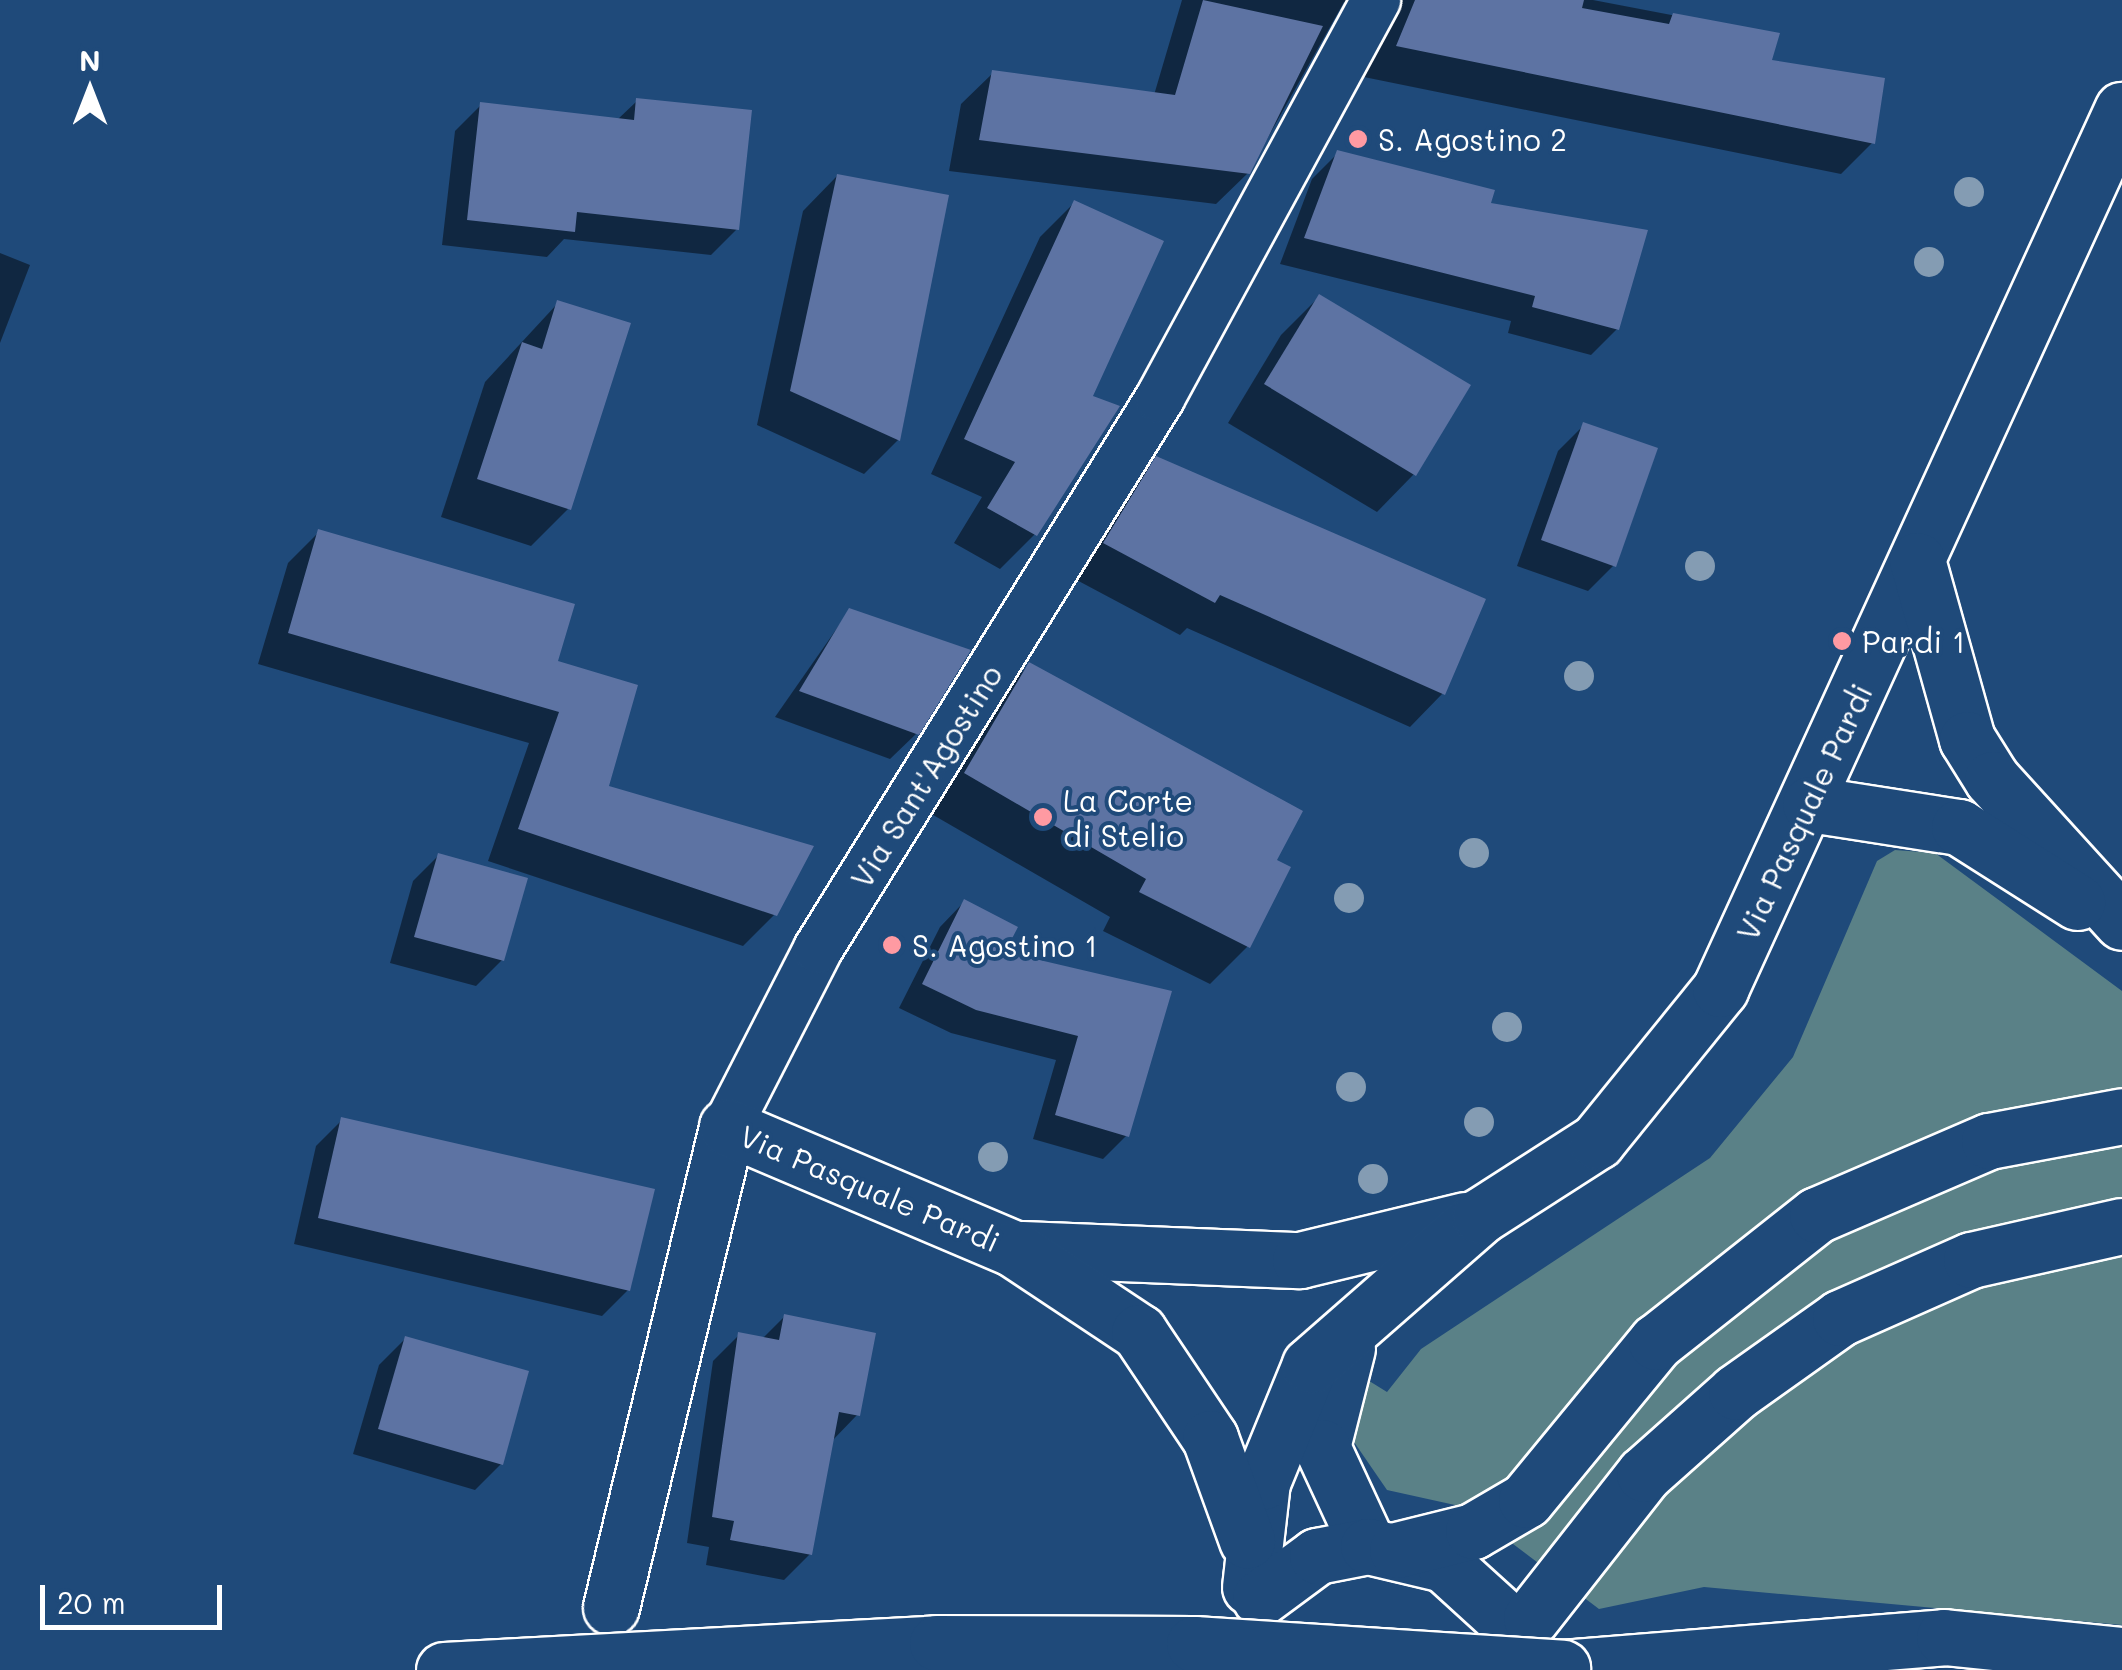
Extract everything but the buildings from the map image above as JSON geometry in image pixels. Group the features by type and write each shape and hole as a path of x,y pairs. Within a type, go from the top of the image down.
{"main road":[{"name":"Via Pasquale Pardi","path":"1253,1581 1284,1411 1310,1364 1352,1334 1480,1216 1597,1140 1720,989 1810,804 2122,110"},
{"path":"1917,560 1967,738 1992,779 2122,922"},
{"path":"1810,804 1900,811 1959,827 2122,931"},
{"path":"1253,1581 1316,1556 1473,1532 1526,1500 1656,1342 1817,1215 1988,1140 2122,1116"},
{"name":"Via Pasquale Pardi","path":"726,1128 1014,1248 1102,1304 1168,1366 1235,1494 1253,1581"},
{"name":"Via Sant'Agostino","path":"611,1607 726,1128"},
{"name":"Via Pasquale Pardi","path":"1014,1248 1300,1260 1480,1216"},
{"path":"1352,1334 1322,1447 1382,1548 1444,1564 1516,1616 1644,1474 1824,1328 1971,1260 2122,1226"},
{"path":"444,1670 937,1644 1194,1644 1581,1669 1944,1637 2122,1655"}],"street":[{"name":"Via Sant'Agostino","path":"726,1128 808,966 1160,398 1376,0"}],"green space":[{"path":"1895,850 1935,853 2122,991 2122,1625 1704,1587 1599,1609 1464,1507 1387,1490 1354,1442 1350,1411 1366,1379 1387,1392 1421,1349 1710,1158 1793,1057 1877,861"}],"place":[{"name":"S. Agostino 2","path":"1358,139"},
{"name":"Pardi 1","path":"1842,641"},
{"name":"La Corte di Stelio","path":"1043,817"},
{"name":"S. Agostino 1","path":"892,945"}]}
